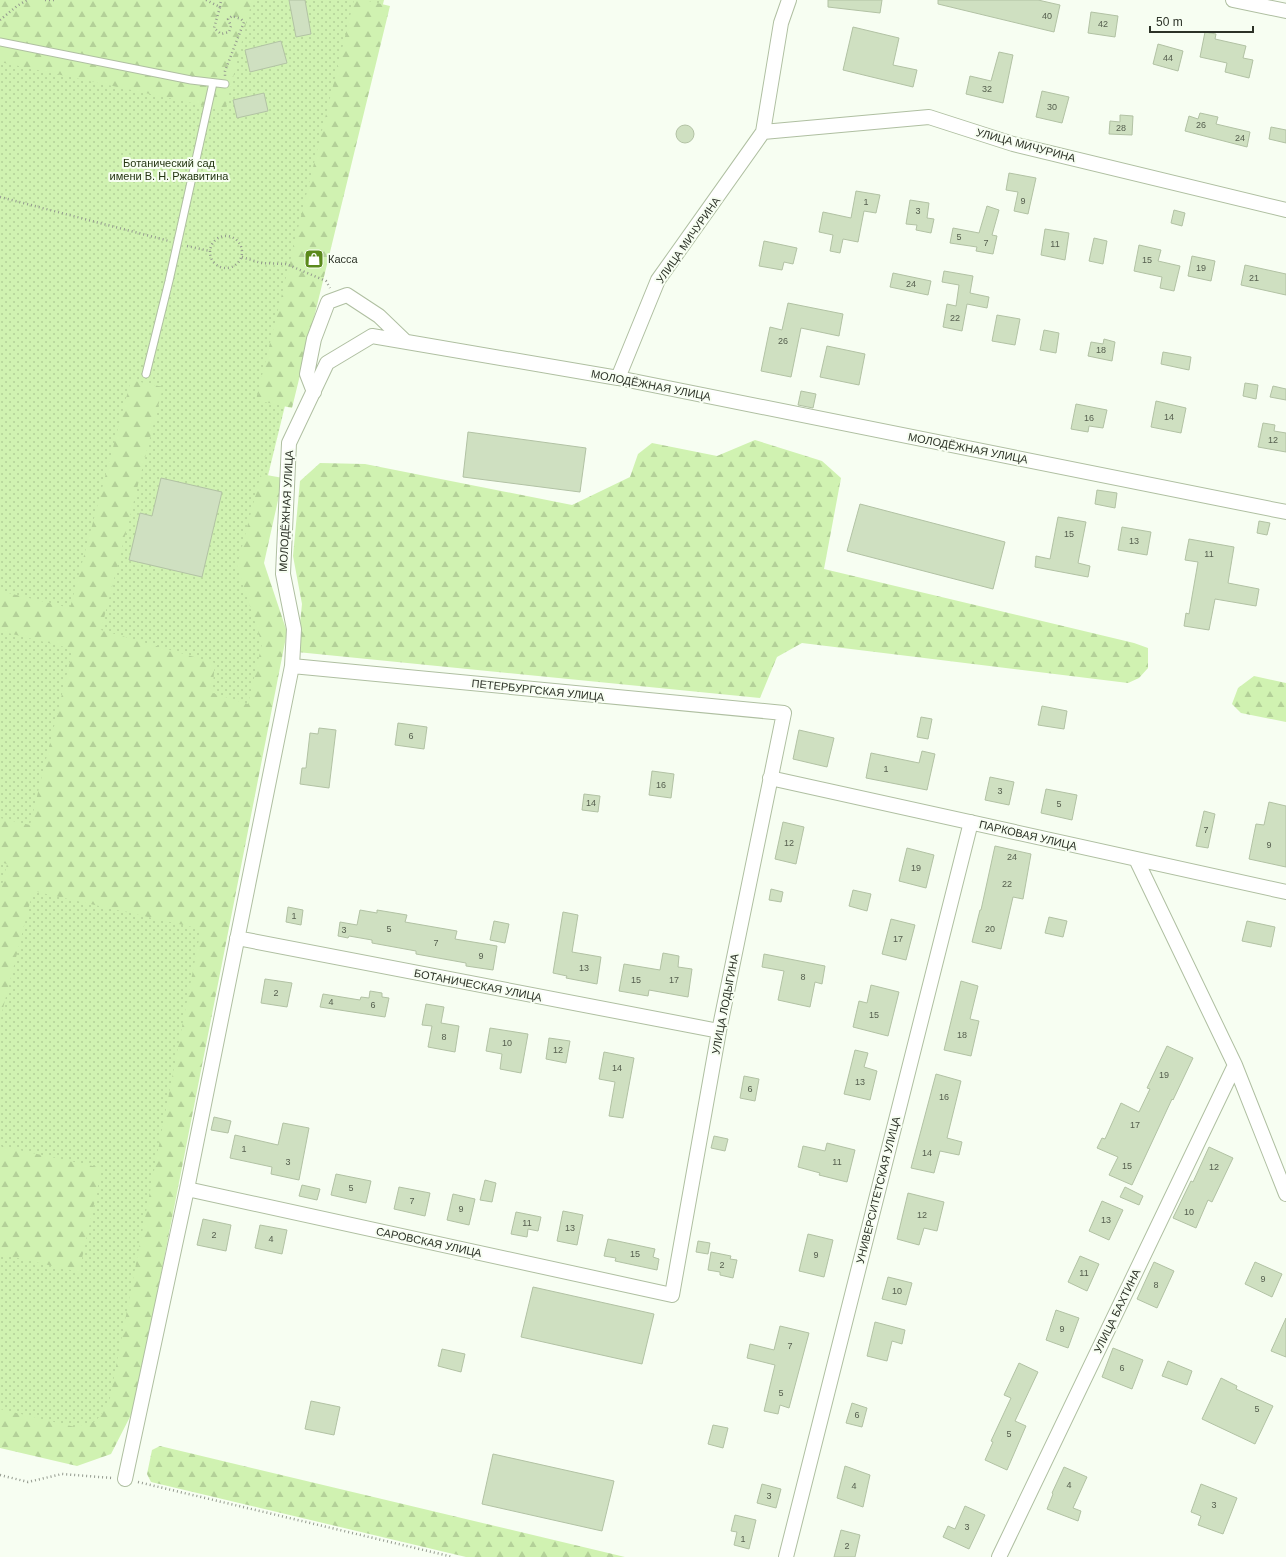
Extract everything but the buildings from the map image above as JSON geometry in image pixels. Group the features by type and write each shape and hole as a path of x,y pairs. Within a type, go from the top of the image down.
{"street":[{"name":"УЛИЦА МИЧУРИНА","path":"618,378 658,280 763,132 781,22 789,0"},
{"path":"1233,0 1286,11"},
{"name":"УЛИЦА МИЧУРИНА","path":"763,132 929,117 1014,144 1286,210"},
{"path":"314,392 307,374 314,339 328,302 347,295 379,316 406,342"},
{"name":"МОЛОДЁЖНАЯ УЛИЦА","path":"125,1479 187,1189 292,666 294,629 282,574 289,442 328,363 372,336 618,378 1286,512"},
{"name":"ПЕТЕРБУРГСКАЯ УЛИЦА","path":"292,666 784,713"},
{"name":"УЛИЦА ЛОДЫГИНА","path":"672,1295 719,1031 784,713"},
{"name":"ПАРКОВАЯ УЛИЦА","path":"770,778 1286,892"},
{"name":"УНИВЕРСИТЕТСКАЯ УЛИЦА","path":"786,1557 971,822"},
{"path":"1136,859 1235,1066 1286,1194"},
{"name":"БОТАНИЧЕСКАЯ УЛИЦА","path":"237,938 719,1031"},
{"name":"УЛИЦА БАХТИНА","path":"999,1557 1235,1066"},
{"name":"САРОВСКАЯ УЛИЦА","path":"187,1189 672,1295"}],"lane":[{"path":"0,42 191,80 225,84"},
{"path":"146,374 213,83"}],"path":[{"path":"0,20 17,6 28,0"},
{"path":"45,0 55,0"},
{"path":"206,0 220,7"},
{"path":"221,0 214,28 220,34 229,32 231,26 228,19 232,16 241,18 244,22 225,71 225,84"},
{"path":"0,196 210,251"},
{"path":"225,235 233,236 239,241 242,249 242,257 239,263 234,267 221,267 215,264 211,259 210,251 212,244 217,238 225,235"},
{"path":"242,257 261,263 286,264 326,281 337,299"},
{"path":"0,1475 28,1482 62,1474 125,1479 453,1557"}],"green space":[{"name":"Ботанический сад имени В. Н. Ржавитина","path":"0,0 384,0 252,541 268,670 127,1408 88,1457 0,1435"},
{"path":"0,0 252,0 225,110 0,62"},
{"path":"354,0 364,0 390,6 292,408 256,400"},
{"path":"131,380 163,387 101,630 215,663 212,693 248,704 262,644 237,566 261,474 283,478 264,563 287,632 135,1407 111,1454 77,1466 0,1448 0,1409 75,1427 96,1421 109,1403 201,929 33,891 0,1020 0,894 7,864 0,862 0,818 30,825 73,649 0,631 0,591 70,608"},
{"path":"755,440 822,461 841,478 824,569 1134,643 1148,648 1148,668 1139,678 1128,683 802,643 777,657 760,698 297,652 302,604 293,556 300,481 320,463 365,464 572,505 630,477 638,454 652,443 717,456"},
{"path":"1254,676 1286,683 1286,722 1241,713 1232,704 1238,688"},
{"path":"0,1146 102,1168 79,1272 0,1254"},
{"path":"160,1446 625,1557 466,1557 151,1482 147,1474 152,1450"}],"place":[{"name":"Касса","path":"314,259"}]}
